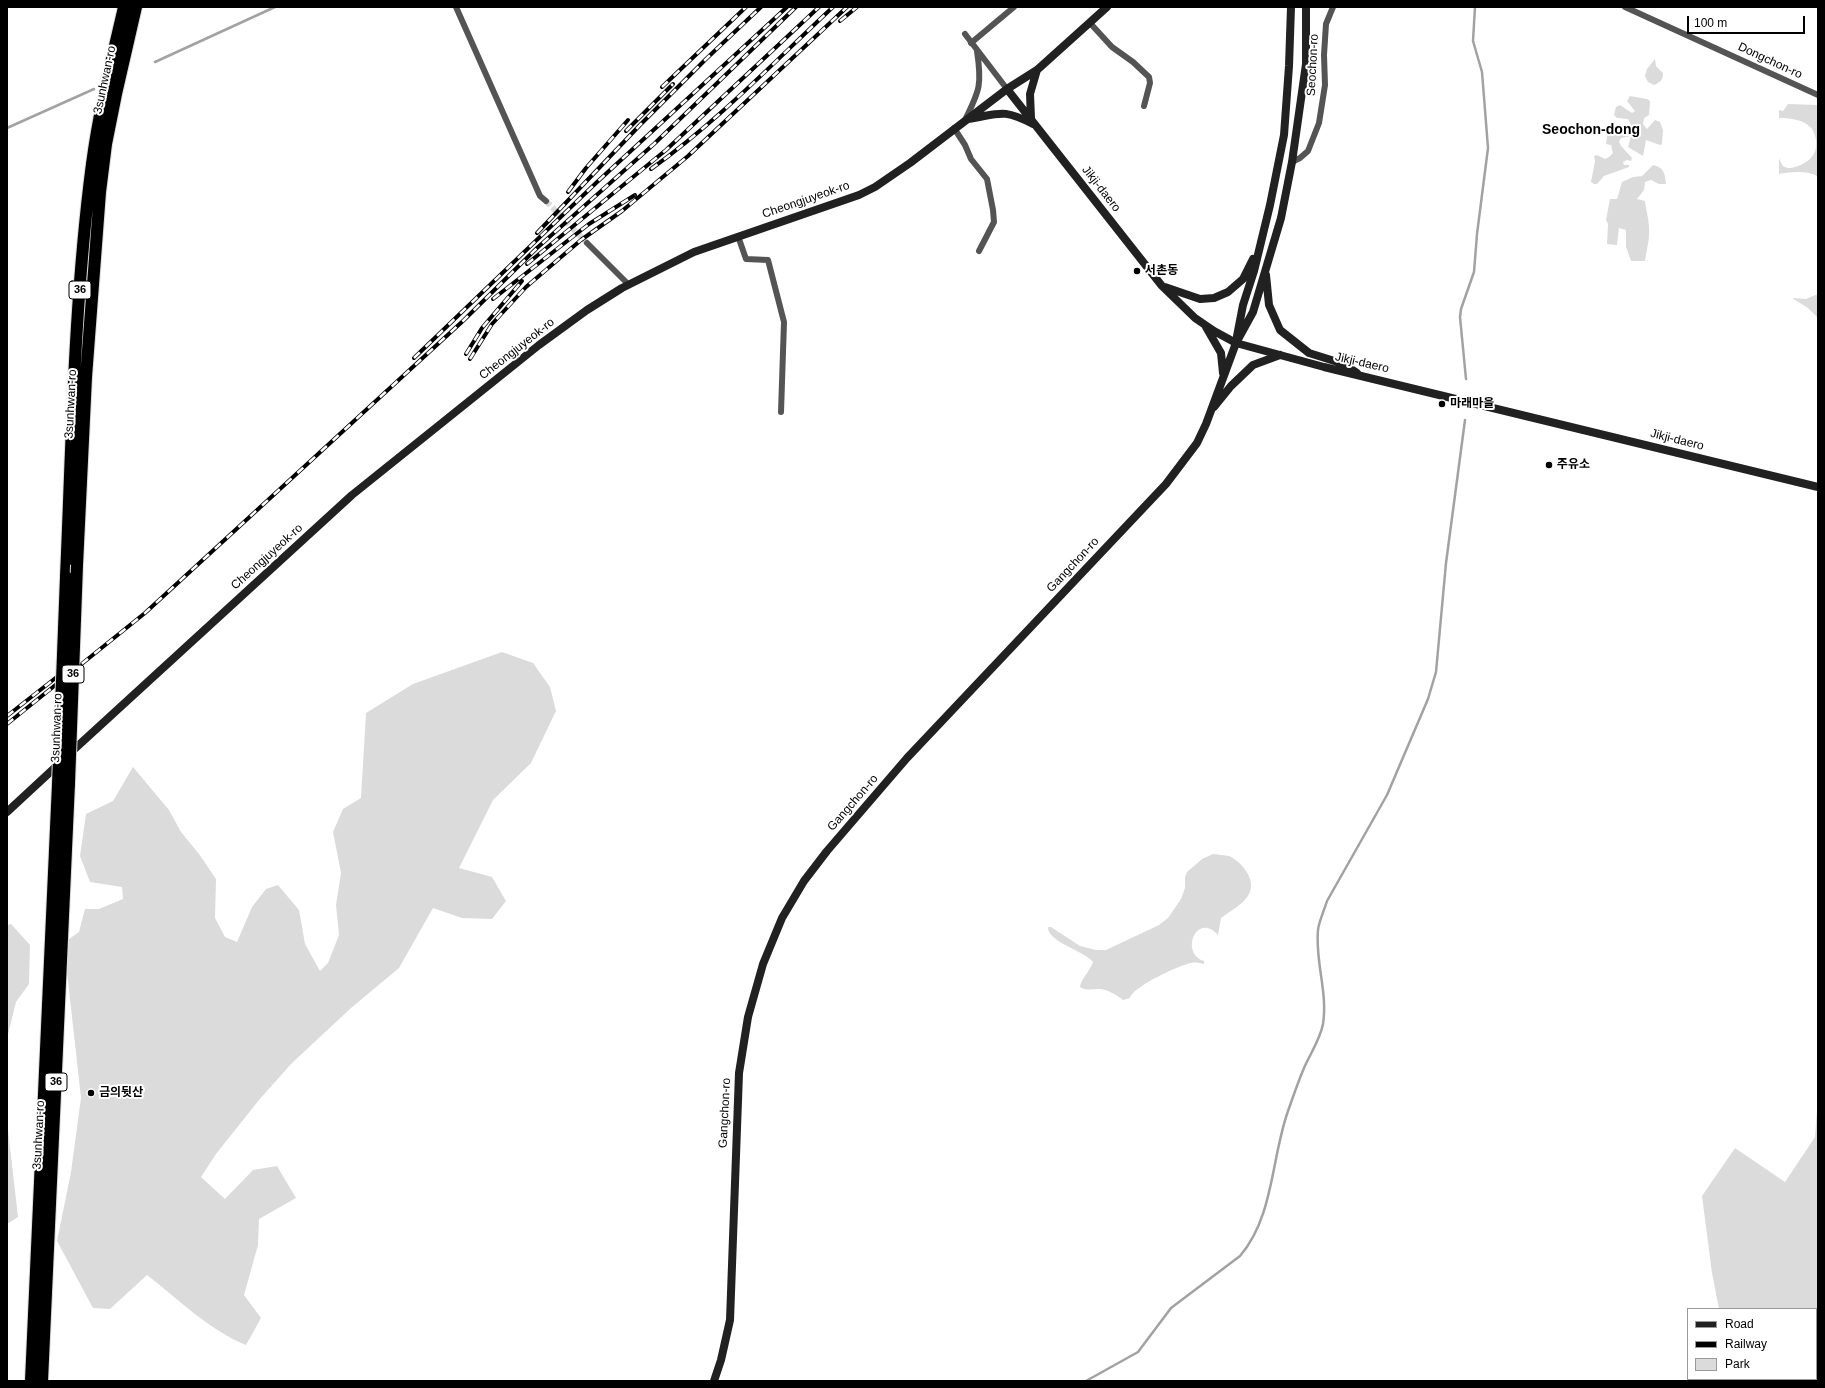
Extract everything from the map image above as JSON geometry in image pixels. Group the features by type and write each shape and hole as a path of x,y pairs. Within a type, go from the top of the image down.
{"highway":[{"name":"3sunhwan-ro","path":"42,1381 64,784 66,577 78,308 86,219 101,111 124,7"},
{"name":"3sunhwan-ro","path":"31,1381 77,565 86,370 100,192 106,144 136,7"}],"main road":[{"name":"Cheongjuyeok-ro","path":"7,812 352,496 539,346 587,310 628,284 694,252 846,199 874,187 910,163 1007,89 1037,70 1108,7"},
{"path":"1236,342 1243,306 1260,244 1284,135 1289,66 1291,7"},
{"path":"1236,342 1253,312 1281,218 1292,162 1306,64 1306,7"},
{"path":"1033,122 1030,94 1037,70"},
{"name":"Jikji-daero","path":"1007,89 1162,286 1186,310 1204,325 1236,342 1280,355 1360,375 1818,487"},
{"path":"965,120 1005,112 1015,114 1033,122"},
{"path":"1162,286 1200,299 1214,298 1228,292 1243,278 1260,244"},
{"path":"1266,270 1269,305 1280,330 1309,353 1344,364 1360,375"},
{"path":"1204,325 1221,353 1222,379"},
{"name":"Gangchon-ro","path":"714,1381 721,1360 730,1320 736,1136 740,1066 748,1017 763,964 782,918 804,881 827,851 907,758 1166,484 1196,443 1210,413 1236,342"},
{"path":"1210,413 1231,386 1253,365 1280,355"}],"street":[{"path":"456,7 540,196 546,201"},
{"path":"972,43 1014,7"},
{"name":"Seochon-ro","path":"1292,162 1300,158 1308,151 1319,123 1325,85 1324,55 1326,24 1333,7"},
{"name":"Dongchon-ro","path":"1625,7 1818,95"},
{"path":"1090,23 1112,47 1133,62 1149,77 1150,83 1144,106"},
{"path":"965,34 1007,89"},
{"path":"965,120 978,94 980,71 977,51"},
{"path":"954,128 965,145 971,159 987,179 994,222 980,251"},
{"path":"738,236 746,259 768,260 784,322 781,412"},
{"path":"587,243 628,284"}],"green space":[{"path":"1655,59 1656,66 1663,73 1663,77 1654,85 1648,82 1645,76 1647,69"},
{"path":"1630,96 1647,99 1650,101 1649,115 1644,118 1643,124 1647,129 1655,120 1660,122 1663,130 1662,144 1660,145 1646,140 1643,156 1628,147 1631,136 1621,138 1619,142 1621,146 1632,158 1631,161 1627,160 1623,162 1624,165 1629,165 1629,167 1604,176 1597,184 1594,184 1591,182 1595,161 1594,156 1597,155 1605,159 1613,153 1611,145 1606,144 1608,126 1621,128 1631,125 1628,119 1617,118 1614,115 1616,107 1620,105 1632,113 1635,111 1627,101"},
{"path":"1788,104 1818,105 1818,177 1805,172 1779,174 1779,158 1783,166 1786,168 1792,168 1804,163 1812,157 1816,150 1816,138 1810,127 1795,119 1779,118 1779,110 1783,111"},
{"path":"1653,165 1662,169 1666,184 1659,184 1651,180 1645,182 1644,190 1637,199 1645,201 1649,222 1649,237 1645,261 1631,261 1626,247 1626,230 1619,228 1617,245 1607,244 1608,224 1606,220 1610,199 1617,199 1622,182 1633,177 1642,176"},
{"path":"1818,294 1818,318 1808,308 1792,298 1806,299"},
{"path":"502,652 533,663 550,687 556,711 531,763 493,800 459,868 492,877 506,901 492,919 462,918 433,908 399,968 351,1008 291,1064 259,1100 216,1154 201,1177 225,1199 253,1170 277,1166 296,1198 259,1219 258,1245 244,1295 261,1318 246,1345 232,1339 207,1323 147,1275 110,1309 93,1308 57,1241 71,1172 81,1098 66,963 69,939 79,932 85,909 99,909 123,899 122,887 90,882 80,856 86,814 113,801 133,767 169,810 181,832 199,854 216,879 215,918 225,937 237,942 252,907 266,889 278,885 299,910 305,944 320,971 328,963 339,935 336,905 341,873 333,832 343,809 361,798 366,713 413,684"},
{"path":"1213,854 1234,858 1243,867 1249,877 1251,889 1246,898 1236,908 1221,918 1218,935 1210,929 1203,928 1194,936 1192,943 1193,950 1197,957 1204,961 1204,964 1191,963 1167,972 1139,988 1130,998 1123,1000 1115,994 1105,990 1080,987 1093,962 1089,958 1053,937 1049,932 1048,927 1051,927 1080,946 1096,950 1106,950 1159,925 1168,918 1181,899 1185,888 1185,877 1187,872 1202,859"},
{"path":"11,924 30,945 29,984 16,1002 7,1038 7,925"},
{"path":"1818,1097 1818,1313 1817,1308 1719,1308 1712,1273 1702,1196 1735,1148 1785,1182 1815,1137"},
{"path":"7,1121 18,1217 7,1224"}],"waterway":[{"path":"155,62 275,7"},
{"path":"1466,379 1460,317 1461,309 1474,272 1477,234 1488,148 1482,72 1473,41 1475,7"},
{"path":"7,128 94,89"},
{"path":"1086,1381 1138,1352 1171,1308 1240,1256 1251,1240 1259,1223 1266,1205 1282,1129 1306,1063 1322,1030 1324,1000 1318,954 1318,930 1320,920 1327,901 1387,795 1428,699 1436,672 1446,563 1465,420"}],"tunnel":[{"path":"546,201 587,243"}],"railway":[{"path":"662,87 746,7"},
{"path":"537,233 640,125 761,7"},
{"path":"414,358 596,183 787,7"},
{"path":"7,724 145,613 464,320 537,248 654,144 796,7"},
{"path":"527,264 666,150 819,7"},
{"path":"651,169 722,112 833,7"},
{"path":"470,359 492,324 526,287 581,240 622,211 688,156 847,7"},
{"path":"840,21 857,7"},
{"path":"626,131 673,84"},
{"path":"568,192 586,168 628,120"},
{"path":"493,299 589,224 635,195"},
{"path":"466,354 482,328 522,281"},
{"path":"7,716 76,662"}],"place":[{"name":"서촌동","path":"1137,271"},
{"name":"마래마을","path":"1442,404"},
{"name":"주유소","path":"1549,465"},
{"name":"금의뒷산","path":"91,1093"}],"district":[{"name":"Seochon-dong","path":"1591,130"}]}
